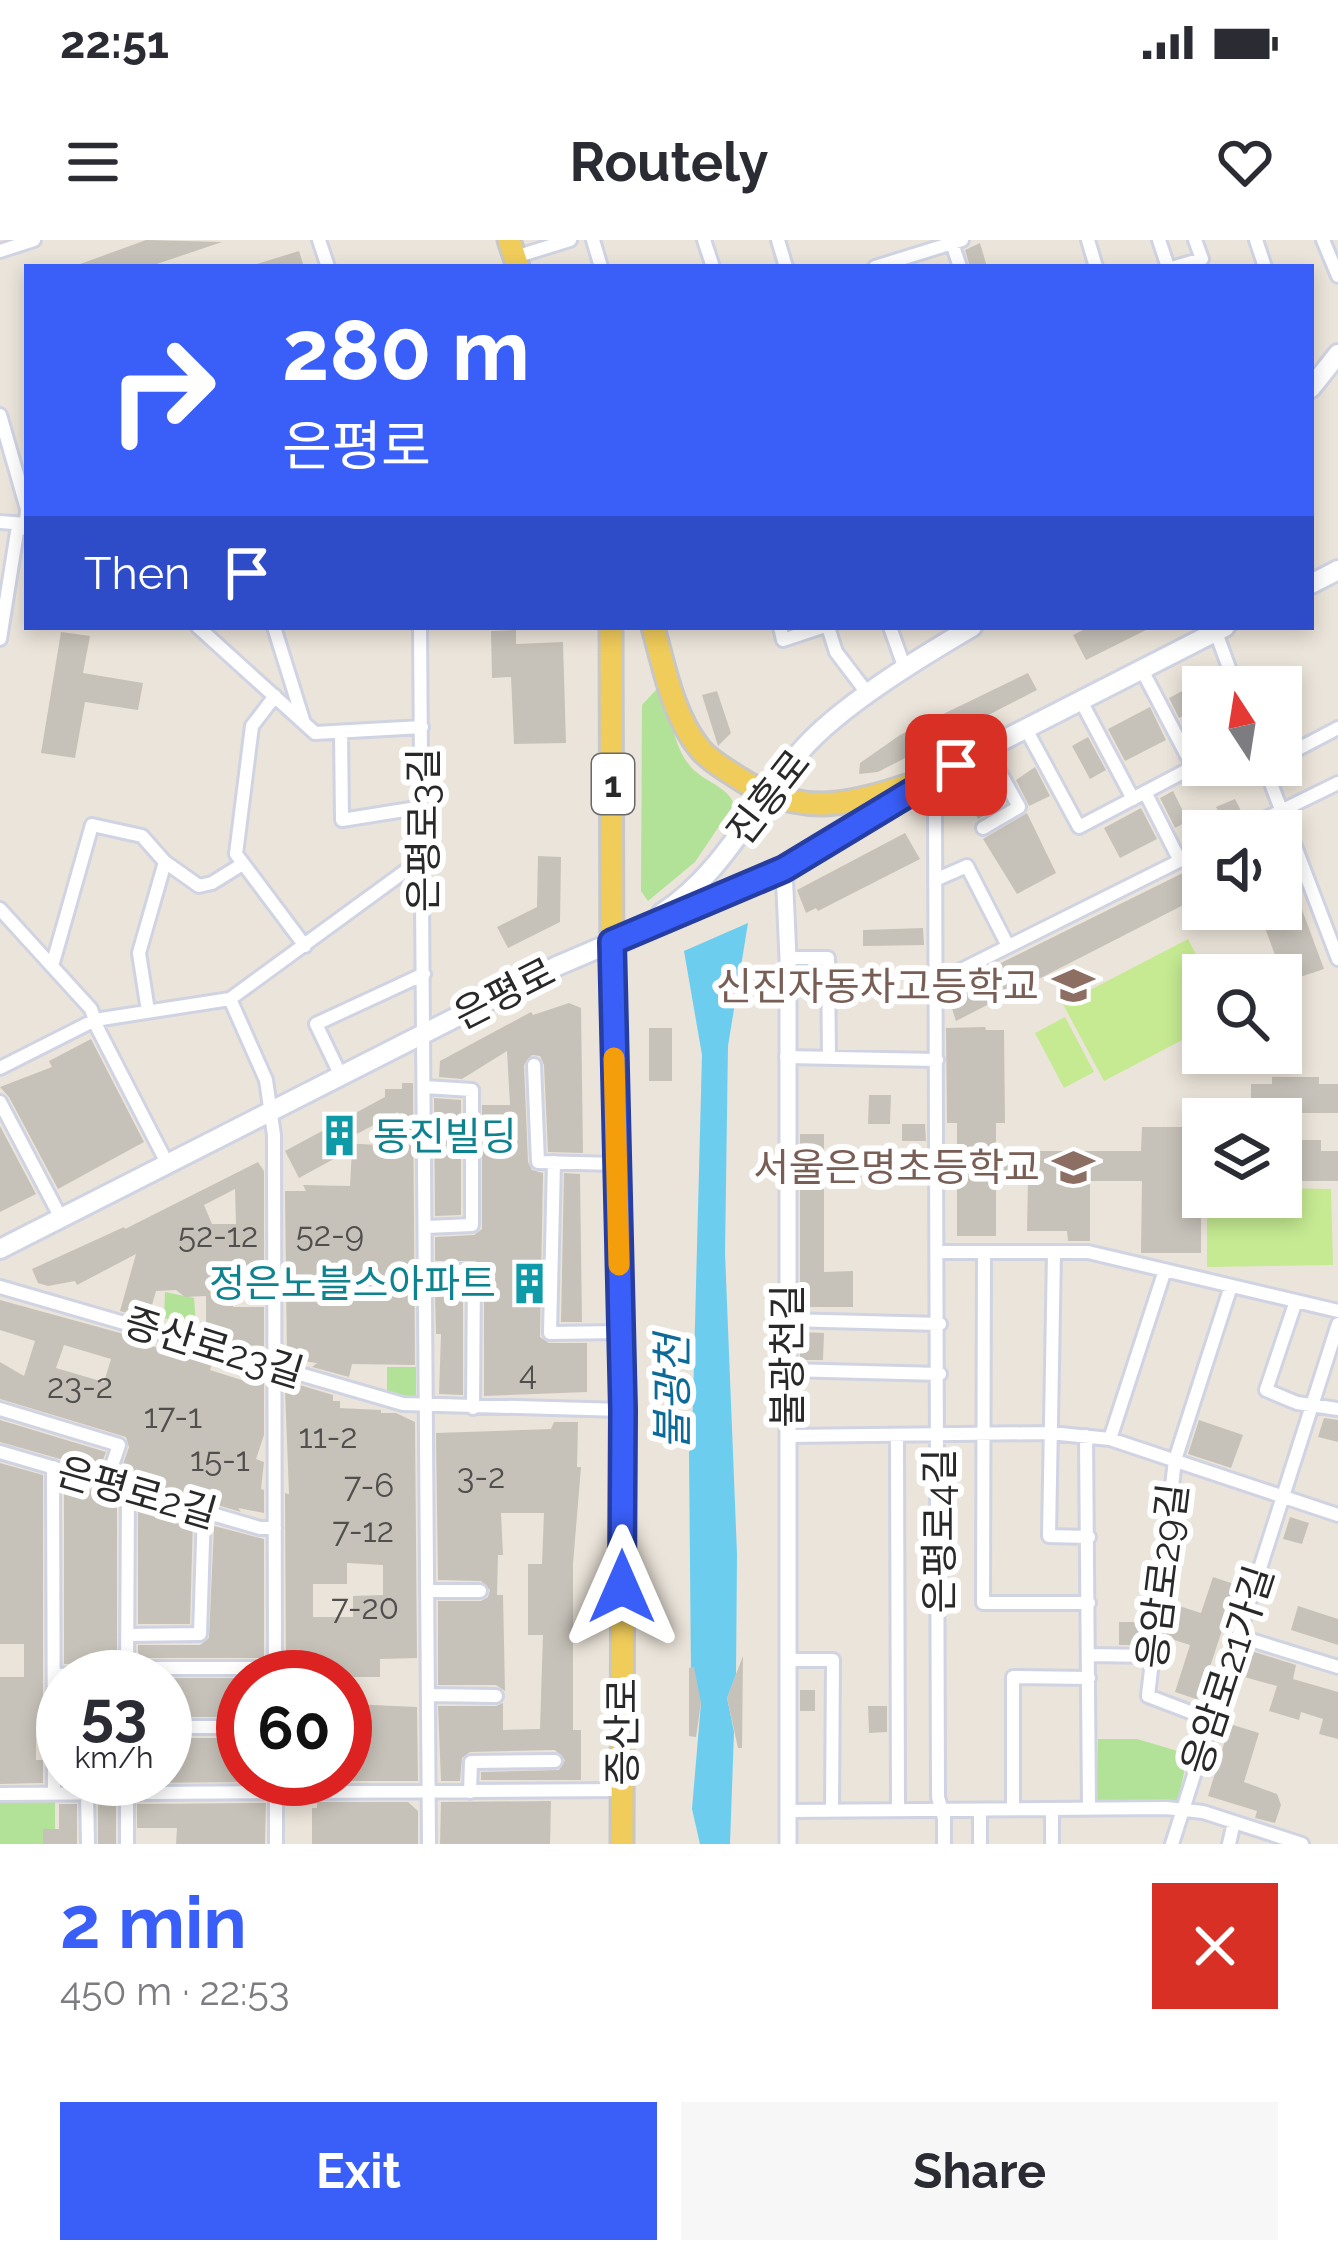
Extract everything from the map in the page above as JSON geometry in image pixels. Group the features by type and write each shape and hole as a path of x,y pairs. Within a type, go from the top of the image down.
{"main road":[{"path":"1314,383 1338,354"},
{"name":"1","path":"611,630 612,942"},
{"path":"654,630 671,692 701,751 766,796 822,806 925,781"},
{"name":"은평로","path":"0,1250 612,942 784,869 925,781 1216,630"},
{"name":"진흥로","path":"612,942 674,905 699,884 802,748 950,633"},
{"name":"증산로","path":"612,942 623,1410 622,1844"}],"street":[{"path":"0,251 34,240"},
{"path":"514,255 570,240"},
{"path":"1194,264 1202,259 1196,240"},
{"path":"1323,240 1338,276"},
{"path":"893,264 957,242"},
{"path":"0,415 24,502"},
{"path":"0,639 16,524"},
{"path":"201,630 315,734 422,727"},
{"path":"275,630 304,723"},
{"name":"은평로3길","path":"420,630 424,1034"},
{"path":"781,630 783,640 815,630"},
{"path":"826,630 836,652 868,694"},
{"path":"891,630 905,669"},
{"path":"1218,630 1229,666"},
{"path":"1026,728 1079,826 1193,767 1142,670"},
{"path":"275,696 252,726 236,854 305,946"},
{"path":"937,982 1180,861 1081,701"},
{"path":"1302,747 1338,728"},
{"path":"341,732 342,820 423,807"},
{"path":"983,827 1019,807 987,749"},
{"name":"은평로4길","path":"925,781 935,808 944,1844"},
{"path":"1282,810 1338,783"},
{"path":"52,966 92,825 142,836 166,862 200,886 241,865"},
{"path":"148,1011 140,953 166,862"},
{"path":"0,1068 95,1020 230,999 408,869 423,864"},
{"path":"935,880 967,866 1008,946"},
{"path":"1302,867 1338,958"},
{"name":"불광천길","path":"784,869 788,958 788,1844"},
{"path":"0,909 91,1009 168,1165"},
{"path":"788,958 828,958 829,1058"},
{"path":"341,1076 316,1024 424,974"},
{"path":"230,999 266,1080 272,1112 275,1650"},
{"name":"은평로","path":"424,1034 426,1227 472,1225 472,1090 425,1087"},
{"path":"786,1057 937,1060"},
{"path":"534,1065 538,1162 616,1164"},
{"path":"0,1102 62,1220"},
{"path":"554,1162 550,1333 621,1332"},
{"path":"426,1227 428,1844"},
{"path":"939,1252 1088,1252 1338,1311"},
{"name":"응암로29길","path":"984,1252 983,1603 1089,1603"},
{"name":"응암로29길","path":"1054,1252 1049,1536 1089,1537"},
{"path":"427,1271 474,1270 472,1408"},
{"name":"응암로29길","path":"1110,1439 1165,1270"},
{"name":"응암로29길","path":"1211,1720 1148,1696 1174,1460 1231,1286"},
{"name":"증산로23길","path":"0,1287 403,1404 623,1410"},
{"path":"1296,1301 1266,1390 1297,1402 1338,1409"},
{"path":"787,1319 940,1324"},
{"name":"응암로21가길","path":"1172,1844 1338,1324"},
{"path":"787,1370 940,1374"},
{"name":"은평로2길","path":"0,1409 119,1445 106,1483"},
{"name":"응암로29길","path":"787,1436 1050,1433 1110,1439 1338,1515"},
{"path":"897,1436 898,1810"},
{"name":"응암로29길","path":"1086,1436 1089,1809"},
{"name":"은평로2길","path":"0,1452 275,1528"},
{"path":"53,1467 54,1650"},
{"path":"127,1650 128,1489"},
{"path":"127,1635 200,1634 204,1511"},
{"path":"428,1591 480,1591"},
{"path":"1238,1636 1338,1667"},
{"path":"1089,1655 1150,1656"},
{"path":"788,1660 833,1660 832,1810"},
{"path":"1013,1809 1013,1677 1089,1678"},
{"path":"428,1695 496,1696"},
{"path":"470,1792 471,1762 555,1762"},
{"path":"372,1790 622,1790"},
{"path":"0,1794 36,1794"},
{"path":"87,1806 88,1844"},
{"path":"128,1806 128,1844"},
{"path":"275,1806 276,1844"},
{"path":"1052,1809 1052,1844"},
{"path":"980,1810 980,1844"},
{"path":"788,1811 1183,1810 1302,1844"},
{"path":"1229,1844 1234,1822"}],"green space":[{"path":"656,690 664,695 685,760 734,804 695,862 648,901 641,891 642,705"},
{"path":"1188,939 1196,954 1182,954 1182,1040 1104,1081 1063,1004"},
{"path":"1065,1017 1094,1072 1064,1088 1035,1033"},
{"path":"1302,1188 1331,1189 1333,1265 1207,1267 1207,1218 1302,1218"},
{"path":"165,1292 194,1298 196,1326 164,1318"},
{"path":"387,1367 416,1367 416,1398 387,1391"},
{"path":"1098,1739 1137,1739 1188,1754 1177,1805 1096,1803"},
{"path":"36,1800 36,1806 55,1806 55,1844 0,1844 0,1801"}],"water":[{"name":"불광천","path":"748,923 728,1046 725,1253 737,1554 736,1675 727,1698 734,1732 730,1844 700,1844 692,1809 701,1703 691,1676 689,1452 702,1055 684,951"}],"building":[{"path":"146,240 222,242 157,264 80,264"},
{"path":"980,243 986,264 969,264 965,250"},
{"path":"299,251 303,264 257,264"},
{"path":"516,630 516,644 563,642 566,743 514,744 511,677 492,678 491,631"},
{"path":"1083,630 1146,630 1086,660 1073,635"},
{"path":"61,632 90,636 83,673 143,683 138,710 85,702 75,758 41,753"},
{"path":"1028,673 1037,690 878,772 859,774 860,763 900,735"},
{"path":"717,691 731,733 718,746 702,695"},
{"path":"1182,691 1182,716 1179,718 1169,698"},
{"path":"1150,707 1166,740 1125,761 1108,729"},
{"path":"1088,737 1106,770 1090,779 1072,746"},
{"path":"1035,767 1050,796 1029,806 1016,780"},
{"path":"997,790 1005,803 978,819 970,804"},
{"path":"1173,791 1182,810 1182,824 1175,828 1160,798"},
{"path":"1235,799 1240,810 1218,810"},
{"path":"1141,808 1157,839 1120,858 1104,828"},
{"path":"1027,813 1056,873 1017,894 983,839"},
{"path":"905,833 920,859 806,913 797,890"},
{"path":"538,856 561,857 560,922 508,948 497,927 537,907"},
{"path":"1182,873 1182,906 956,1021 946,990"},
{"path":"1302,910 1324,969 1302,976 1302,954 1275,954 1266,930 1302,930"},
{"path":"923,928 924,945 863,946 863,930"},
{"path":"569,1003 581,1008 583,1153 548,1152 544,1065 540,1056 532,1055 524,1065 528,1162 532,1170 543,1173 540,1337 549,1343 587,1343 587,1392 484,1396 484,1267 475,1261 435,1261 435,1237 474,1235 482,1229 482,1105 510,1105 507,1051 462,1079 439,1077 440,1061 531,1012"},
{"path":"649,1028 672,1028 672,1081 649,1081"},
{"path":"946,1028 1004,1030 1005,1123 996,1123 996,1151 1141,1151 1142,1127 1182,1127 1182,1218 1201,1218 1201,1253 1141,1253 1142,1181 1090,1181 1090,1241 1068,1241 1067,1231 1027,1231 1028,1181 996,1181 996,1236 957,1236 957,1123 947,1123"},
{"path":"91,1039 144,1142 58,1189 0,1087 52,1067 49,1061"},
{"path":"1272,1077 1319,1077 1319,1084 1338,1084 1338,1113 1302,1113 1302,1098 1251,1098 1251,1084 1272,1084"},
{"path":"402,1083 413,1083 415,1365 352,1364 349,1377 312,1367 317,1363 287,1359 285,1191 306,1191 303,1185 350,1186 352,1149 299,1178 285,1151 385,1097 385,1089 402,1089","holes":["398,1112 399,1146 340,1143","316,1275 351,1275 351,1299 316,1298"]},
{"path":"869,1095 891,1095 890,1124 868,1124"},
{"path":"434,1098 461,1100 461,1215 435,1216"},
{"path":"902,1124 925,1124 926,1141 902,1141"},
{"path":"0,1126 36,1194 0,1212"},
{"path":"800,1134 824,1134 824,1272 853,1271 853,1307 800,1307"},
{"path":"1302,1140 1321,1140 1321,1151 1338,1151 1338,1181 1302,1181"},
{"path":"258,1162 264,1171 264,1282 233,1282 233,1307 264,1307 264,1346 239,1345 206,1333 206,1296 156,1291 148,1319 120,1311 136,1254 77,1285 75,1281 38,1283 32,1269 125,1229","holes":["235,1189 236,1224 212,1224 204,1205"]},
{"path":"564,1173 580,1174 582,1322 561,1322"},
{"path":"441,1282 463,1282 463,1395 439,1394 441,1334 436,1334 435,1296 441,1296"},
{"path":"0,1300 142,1339 135,1341 212,1364 210,1370 251,1383 255,1372 264,1375 264,1435 256,1459 264,1462 264,1513 238,1508 241,1512 119,1476 129,1447 126,1437 0,1399 0,1362 24,1376 35,1341 0,1330","holes":["64,1345 111,1359 104,1382 56,1368"]},
{"path":"800,1332 824,1333 823,1360 800,1360"},
{"path":"293,1383 333,1395 340,1408 381,1410 415,1422 417,1658 380,1659 380,1677 372,1677 372,1650 286,1650 285,1493 289,1494 285,1390","holes":["347,1563 383,1565 383,1595 353,1596 353,1617 313,1617 313,1584 347,1584"]},
{"path":"1324,1418 1338,1420 1338,1442 1318,1437"},
{"path":"0,1420 106,1452 99,1470 0,1442"},
{"path":"1199,1420 1243,1435 1231,1468 1188,1454"},
{"path":"554,1422 578,1422 577,1467 581,1467 573,1564 573,1730 581,1730 581,1780 481,1780 481,1772 559,1770 565,1760 555,1750 470,1752 462,1758 460,1781 441,1781 438,1706 503,1703 503,1730 540,1729 543,1635 528,1635 528,1564 542,1564 544,1513 501,1513 503,1555 498,1555 497,1595 503,1595 505,1691 496,1685 438,1685 438,1601 481,1601 490,1590 481,1581 438,1580 436,1433 551,1429"},
{"path":"0,1463 43,1475 43,1650 36,1650 36,1783 0,1784 0,1677 24,1677 24,1644 0,1644"},
{"path":"64,1482 117,1497 117,1650 64,1650"},
{"path":"138,1503 193,1519 190,1624 138,1624"},
{"path":"1290,1517 1309,1523 1302,1544 1283,1539"},
{"path":"214,1526 264,1539 264,1650 216,1650 216,1658 192,1658 192,1650 138,1650 138,1645 200,1645 209,1638"},
{"path":"1213,1577 1237,1585 1199,1700 1175,1692 1190,1645 1165,1637 1173,1604 1201,1613"},
{"path":"1298,1606 1338,1619 1338,1645 1291,1630"},
{"path":"1119,1622 1139,1622 1139,1645 1119,1645"},
{"path":"1245,1649 1296,1665 1293,1679 1338,1692 1338,1739 1319,1734 1323,1719 1301,1712 1299,1720 1269,1711 1277,1686 1237,1675"},
{"path":"743,1656 742,1748 738,1748 727,1698"},
{"path":"694,1667 701,1703 696,1737 689,1736 689,1668"},
{"path":"192,1678 216,1678 216,1717 192,1717"},
{"path":"800,1690 815,1690 815,1711 800,1711"},
{"path":"372,1705 417,1707 418,1781 372,1781"},
{"path":"868,1706 887,1706 887,1732 869,1733"},
{"path":"1230,1724 1259,1733 1244,1782 1277,1794 1281,1805 1275,1823 1255,1818 1257,1811 1208,1796"},
{"path":"192,1738 216,1738 216,1782 192,1783"},
{"path":"551,1801 550,1844 440,1844 441,1802"},
{"path":"408,1802 418,1811 418,1844 312,1844 312,1808"},
{"path":"59,1806 77,1806 77,1844 43,1844 43,1829 59,1829"},
{"path":"98,1806 116,1806 116,1844 98,1844"},
{"path":"137,1806 266,1806 265,1844 176,1844 177,1828 137,1828"}],"slow traffic":[{"path":"614,1058 619,1265"}],"place":[{"name":"신진자동차고등학교","path":"1073,986"},
{"name":"동진빌딩","path":"339,1136"},
{"name":"서울은명초등학교","path":"1074,1167"},
{"name":"정은노블스아파트","path":"530,1283"}],"route":[{"path":"622,1587 623,1410 612,942 784,869 956,765"}]}
